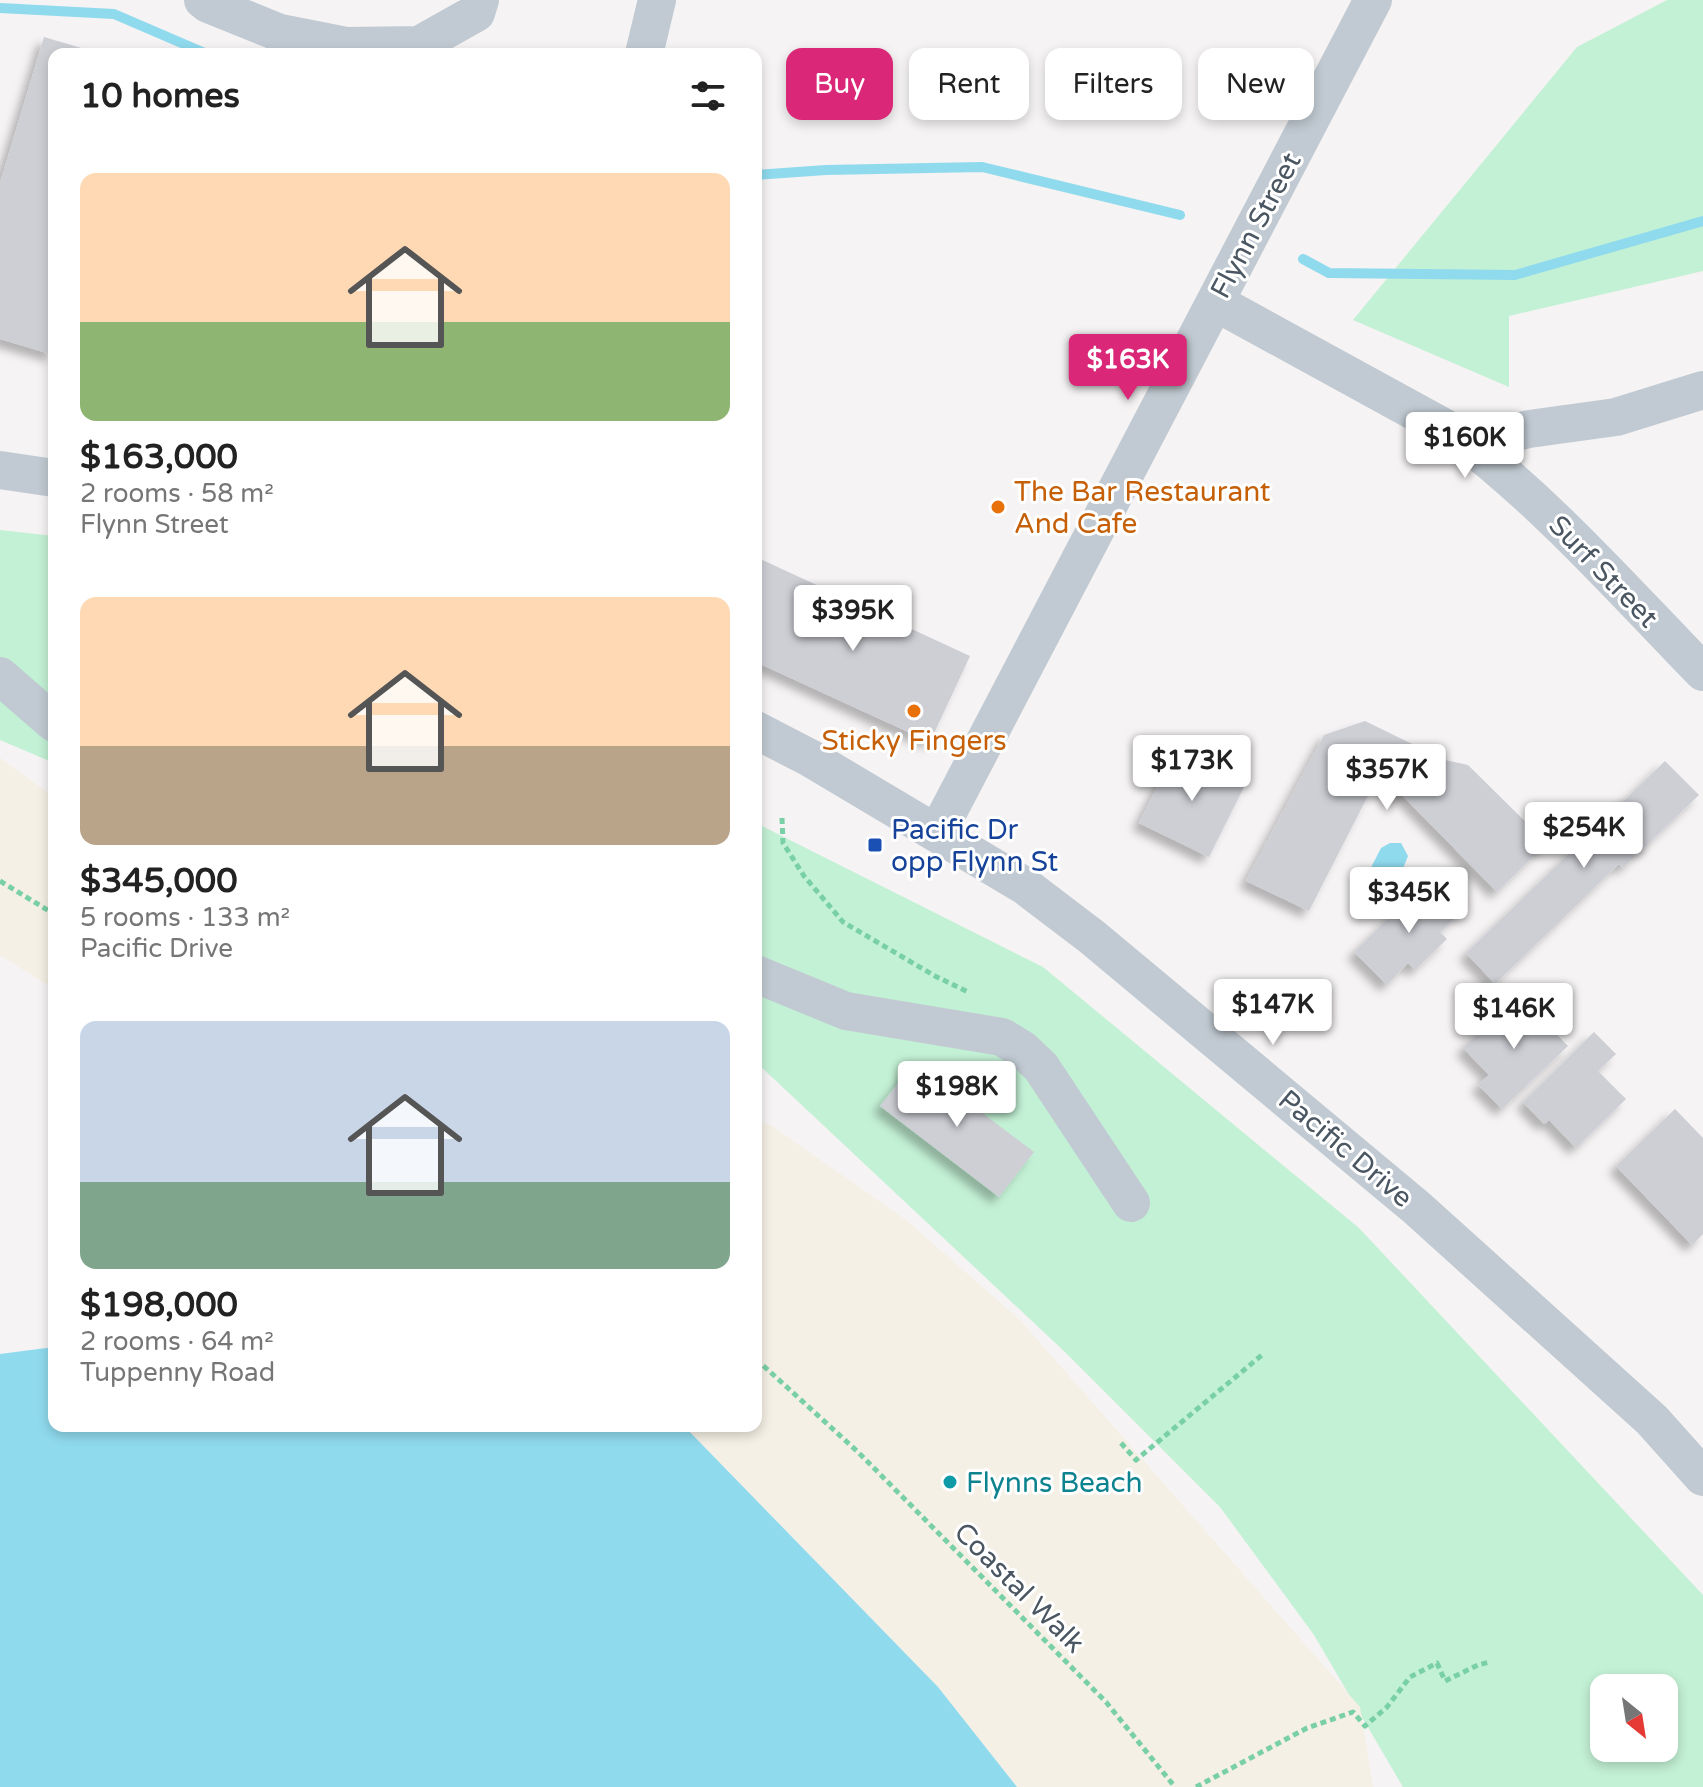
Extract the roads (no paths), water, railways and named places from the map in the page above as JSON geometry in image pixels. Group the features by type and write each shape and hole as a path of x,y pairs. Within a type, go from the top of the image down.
{"street":[{"path":"203,0 280,33 346,46 419,45 476,13 480,0"},
{"path":"645,48 657,0"},
{"name":"Flynn Street","path":"937,833 1373,0"},
{"name":"Surf Street","path":"1215,302 1428,417 1478,451 1539,504 1703,672"},
{"path":"1478,451 1499,436 1616,417 1703,390"},
{"path":"0,470 48,477"},
{"path":"0,676 48,718"},
{"name":"Pacific Drive","path":"762,733 810,758 1025,886 1092,937 1417,1208 1652,1420 1703,1477"},
{"path":"762,976 846,1011 1002,1037 1023,1050 1041,1067 1131,1203"}],"water":[{"path":"1390,843 1401,843 1408,856 1402,871 1383,881 1375,905 1366,911 1359,909 1354,901 1381,848"},
{"path":"48,1348 48,1432 690,1432 938,1687 1017,1787 0,1787 0,1354"}],"waterway":[{"path":"0,8 114,14 193,48"},
{"path":"762,175 982,167 1180,215"},
{"path":"1303,259 1329,273 1515,275 1703,221"}],"place":[{"name":"The Bar Restaurant And Cafe","path":"998,507"},
{"name":"Sticky Fingers","path":"914,711"},
{"name":"Pacific Dr opp Flynn St","path":"875,845"},
{"name":"Flynns Beach","path":"950,1482"}]}
